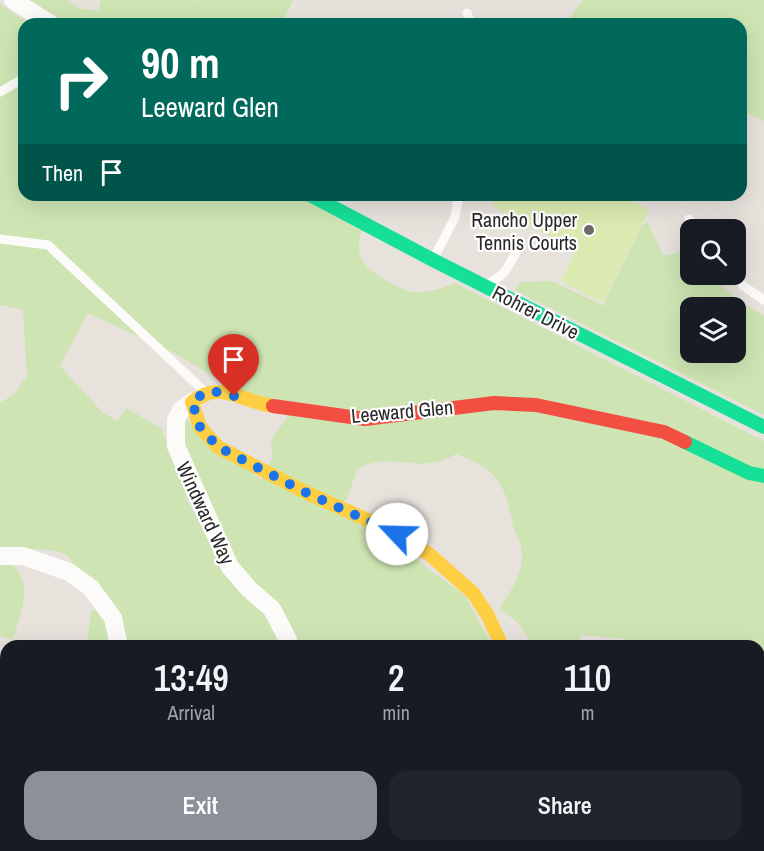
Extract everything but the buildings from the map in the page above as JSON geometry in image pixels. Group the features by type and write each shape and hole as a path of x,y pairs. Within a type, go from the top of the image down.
{"street":[{"path":"13,0 41,18"},
{"name":"Rohrer Drive","path":"321,201 764,427"},
{"name":"Leeward Glen","path":"198,397 220,392 265,405 365,419 494,403 536,405 664,432 749,473 764,476"},
{"path":"198,397 200,427 218,447 307,493 386,528 429,554 473,592 488,614 499,640"},
{"name":"Windward Way","path":"198,397 181,410 176,420 176,446 230,567 249,589 272,609 288,640"},
{"path":"0,556 23,556 69,572 92,588 113,618 118,640"}],"lane":[{"path":"467,13 469,18"},
{"path":"0,92 18,82"},
{"path":"433,260 455,217 458,201"},
{"path":"0,239 48,245 198,397"},
{"path":"485,286 504,273 517,251"},
{"path":"742,285 764,300"}],"green space":[{"path":"29,0 67,0 78,8 99,11 101,0 199,0 199,4 200,0 293,0 284,18 59,18"},
{"path":"583,0 764,0 764,121 747,113 747,18 570,18"},
{"path":"0,4 21,18 18,18 18,201 306,201 361,231 359,249 363,262 389,282 415,292 436,290 455,283 764,441 764,640 627,640 580,635 580,640 530,640 518,623 499,608 513,586 522,560 520,543 514,530 503,488 482,466 456,454 429,463 369,464 357,470 348,496 342,505 465,596 490,640 123,640 118,615 111,600 100,588 78,572 67,556 51,550 0,548 0,403 14,394 27,376 23,310 0,305","holes":["88,313 178,355 219,380 289,414 275,433 271,443 273,457 261,480 186,419 183,434 191,465 236,562 262,593 283,610 278,628 222,572 205,532 188,502 162,429 126,408 118,421 103,413 60,366"]},
{"name":"Rancho Upper Tennis Courts","path":"495,201 631,201 649,210 602,303 561,281 576,249 492,206"},
{"path":"648,222 663,255 680,252 680,285 721,285 734,297 680,297 680,363 746,363 746,305 764,316 764,415 514,290 521,282 552,281 604,306 642,225"},
{"path":"0,557 16,569 24,588 23,605 13,639 0,636"},
{"path":"95,609 103,619 112,640 88,640 91,611"}],"traffic: fast":[{"path":"321,201 764,427"},
{"path":"685,442 749,473 764,476"}],"traffic: slow":[{"path":"273,406 222,392 202,395 192,402 200,427 218,447 307,493 386,528 429,554 473,593 487,614 499,640"}],"traffic: jam":[{"path":"273,406 365,419 494,403 536,405 664,432 685,442"}],"place":[{"name":"Rancho Upper Tennis Courts","path":"589,230"}],"route":[{"path":"234,396 220,392 205,392 192,402 200,427 218,447 307,493 397,534"}]}
